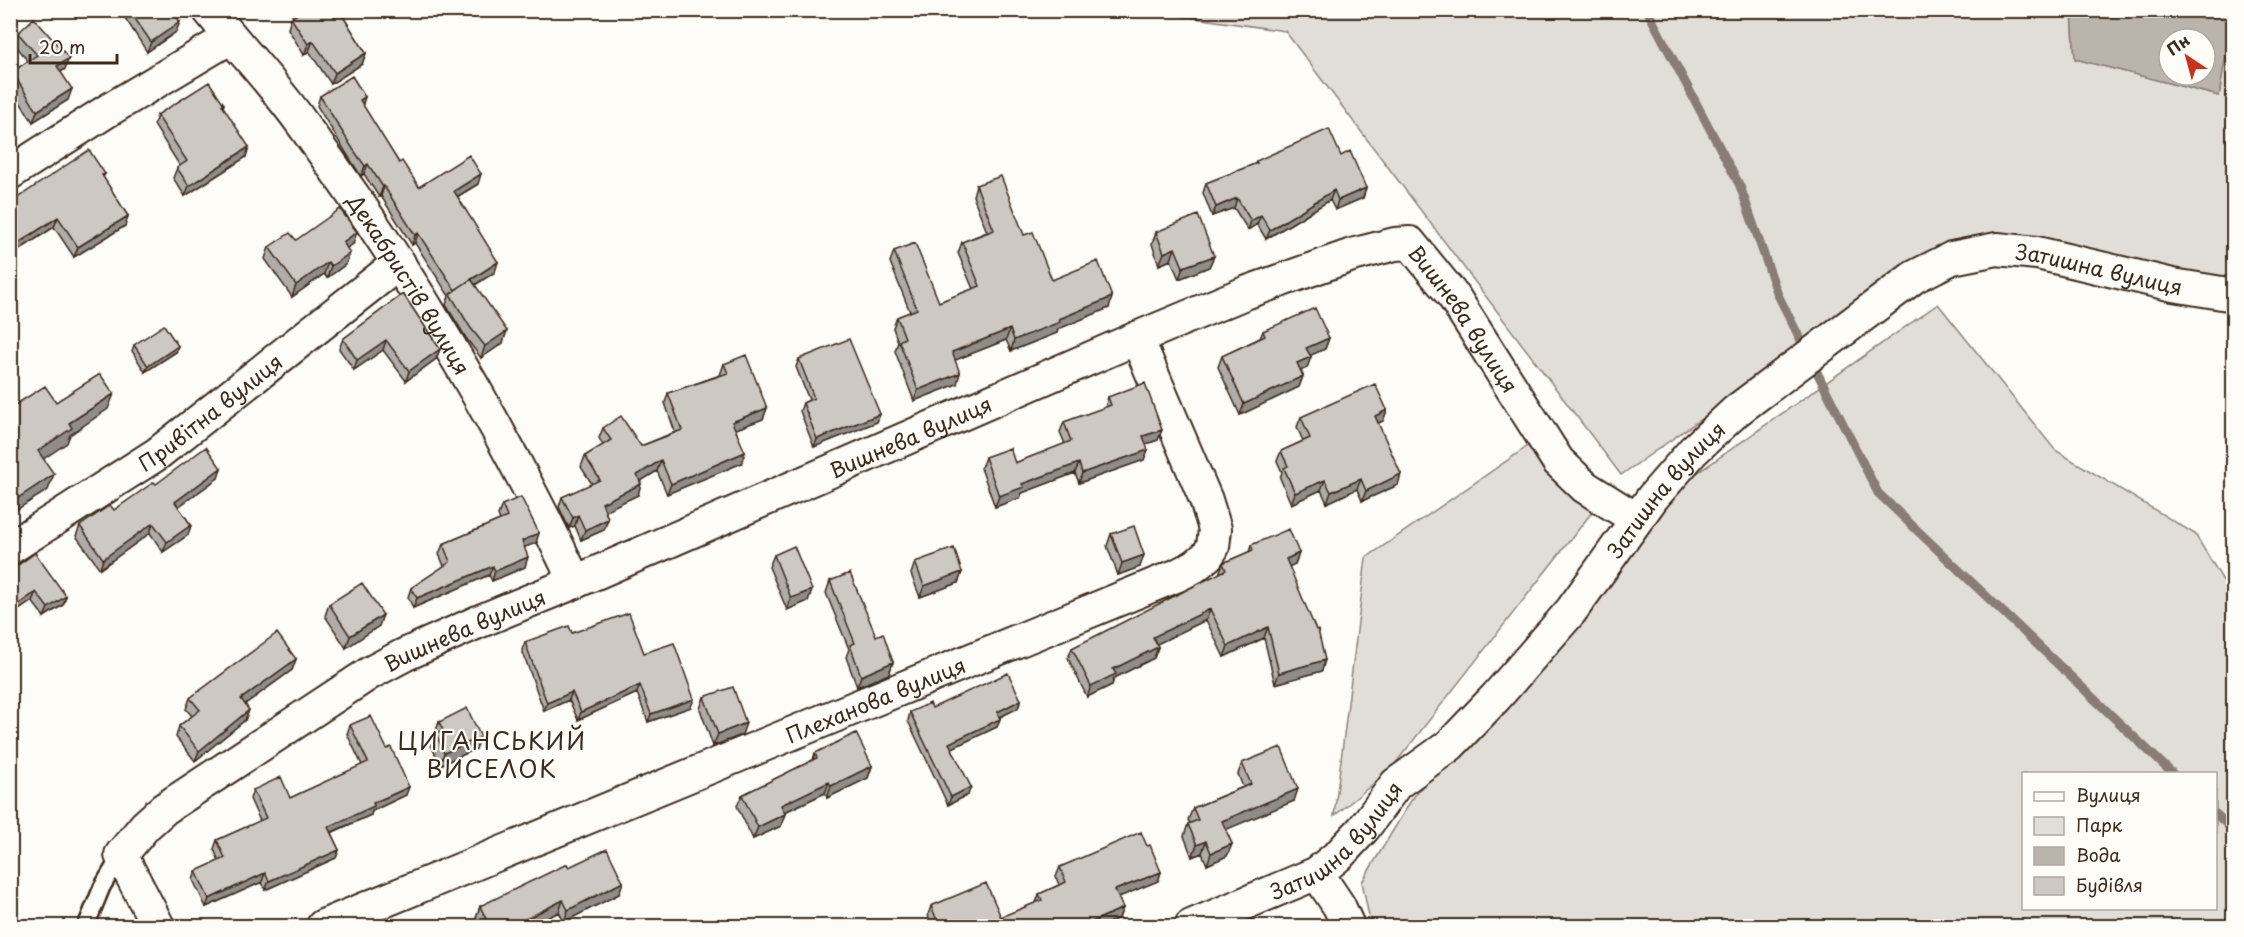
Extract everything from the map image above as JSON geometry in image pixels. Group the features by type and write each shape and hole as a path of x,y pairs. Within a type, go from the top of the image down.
{"street":[{"name":"Декабристів вулиця","path":"208,10 301,122 399,263 530,491 575,582"},
{"path":"10,173 107,111 231,37"},
{"name":"Вишнева вулиця","path":"121,855 133,838 164,809 232,762 370,674 425,645 1245,293 1352,255 1395,244 1410,243 1454,297 1558,462 1585,487 1636,519"},
{"name":"Затишна вулиця","path":"1191,927 1317,873 1351,843 1396,784 1450,745 1476,719 1571,611 1636,519 1672,474 1736,411 1914,277 1952,258 1997,249 2037,253 2173,285 2234,295"},
{"name":"Привітна вулиця","path":"10,548 165,448 399,263"},
{"name":"Плеханова вулиця","path":"323,927 1195,566 1213,547 1215,529 1206,500 1137,338"},
{"path":"121,855 158,927"},
{"path":"1317,873 1339,906 1348,927"}],"lane":[{"path":"86,927 102,887 121,855"}],"green space":[{"path":"1147,11 2072,11 2075,59 2157,80 2157,87 2184,87 2219,96 2233,11 2233,279 1949,245 1621,475 1285,31"},
{"path":"1938,304 2055,450 2195,534 2233,597 2233,926 1371,926 1362,882 1412,799 1656,502"},
{"path":"1544,435 1600,502 1391,769 1334,816 1366,558"}],"water":[{"path":"2072,11 2233,11 2219,96 2184,87 2217,87 2217,27 2157,27 2157,80 2075,59"}],"building":[{"path":"129,10 172,10 180,22 151,42"},
{"path":"300,10 339,10 366,53 335,73 313,41 308,44 291,18 301,12"},
{"path":"34,18 69,58 57,66 72,89 37,111 12,72 37,55 18,33"},
{"path":"352,76 365,97 360,100 399,163 402,161 419,187 469,155 481,174 454,191 498,262 455,290 418,233 415,235 384,186 368,164 365,166 353,149 320,96"},
{"path":"209,82 249,147 189,186 177,168 187,161 157,115"},
{"path":"1329,129 1341,156 1350,151 1366,188 1338,200 1334,190 1270,230 1261,215 1251,221 1237,198 1216,207 1206,183 1257,163 1256,161"},
{"path":"89,150 128,216 78,247 58,217 14,246 10,241 10,203"},
{"path":"1001,176 1024,235 1033,232 1052,280 1098,261 1112,297 1059,319 1060,322 1014,340 1010,329 952,352 960,373 918,390 899,341 905,338 897,317 917,309 894,251 915,243 939,302 980,286 962,242 994,230 976,185"},
{"path":"340,209 357,232 343,242 350,253 331,266 328,262 296,285 269,247 290,233 296,240"},
{"path":"1198,215 1214,256 1183,267 1175,248 1164,253 1156,232"},
{"path":"471,279 507,331 485,346 470,327 450,294"},
{"path":"403,294 440,349 409,371 386,340 357,360 343,339"},
{"path":"1315,308 1329,338 1306,348 1311,357 1297,363 1303,376 1244,404 1222,356 1265,336 1263,331"},
{"path":"164,325 178,346 148,366 134,345"},
{"path":"849,339 880,414 817,439 803,403 814,398 799,359"},
{"path":"746,355 767,408 732,422 745,452 671,484 661,460 637,475 641,484 602,503 608,519 585,530 578,515 573,518 562,497 600,480 585,456 611,440 603,428 621,416 641,446 682,430 668,393 728,373 724,364"},
{"path":"100,374 114,394 69,423 72,428 38,451 54,474 12,502 10,500 10,408 45,386 56,402"},
{"path":"1145,383 1162,430 1143,436 1148,450 1082,473 1079,463 1022,484 1024,487 999,496 985,457 1010,448 1015,463 1071,441 1064,422 1111,405 1108,397"},
{"path":"1375,384 1387,410 1375,416 1401,474 1366,491 1361,479 1331,492 1325,480 1295,493 1284,468 1288,466 1281,451 1310,438 1301,417"},
{"path":"206,447 221,468 175,502 191,525 167,542 153,523 103,559 80,526 110,505 114,510 154,482 156,484"},
{"path":"521,497 539,533 522,541 528,557 495,571 493,566 417,598 411,588 450,562 443,544 507,517 502,505"},
{"path":"1134,526 1144,555 1122,563 1111,534"},
{"path":"1289,529 1299,553 1286,559 1316,630 1318,630 1325,660 1279,673 1268,627 1228,646 1210,609 1153,637 1158,647 1113,669 1116,674 1091,686 1072,648 1226,570 1223,563 1253,550 1251,545"},
{"path":"794,546 812,590 791,598 774,555"},
{"path":"954,548 962,572 924,586 915,562"},
{"path":"35,553 66,596 48,608 36,592 10,610 10,571"},
{"path":"850,573 876,636 883,633 893,662 861,676 850,645 855,643 830,581"},
{"path":"362,583 383,615 350,636 329,604"},
{"path":"629,613 644,653 674,643 694,699 651,714 640,685 581,712 572,692 547,703 525,642 569,626 572,633"},
{"path":"277,633 296,659 241,699 249,710 199,751 179,726 200,710 190,698"},
{"path":"1008,673 1021,700 997,712 1000,719 949,743 971,787 951,797 910,712 930,703 932,708"},
{"path":"733,687 746,723 718,734 704,697"},
{"path":"467,708 481,737 444,753 436,733 443,730 439,722"},
{"path":"371,716 387,749 391,747 409,787 328,827 339,850 269,881 265,873 209,899 196,871 225,858 217,840 266,818 253,790 281,777 290,798 368,762 350,725"},
{"path":"856,733 872,766 831,786 829,782 781,805 785,814 758,827 742,795 817,758 815,753"},
{"path":"1281,747 1298,789 1222,821 1232,844 1211,853 1206,841 1197,845 1188,824 1198,820 1193,808 1251,784 1242,763"},
{"path":"1141,832 1147,846 1150,845 1161,872 1115,890 1123,908 1080,927 940,927 931,906 986,883 1001,917 1042,900 1039,894 1066,882 1060,867"},
{"path":"607,849 623,882 568,910 563,900 510,927 490,927 480,906 567,864 569,867"}],"waterway":[{"path":"1647,10 1740,186 1778,295 1878,493 2171,772"},
{"path":"2217,815 2234,831"}],"district":[{"name":"ЦИГАНСЬКИЙ ВИСЕЛОК","path":"492,754"}]}
